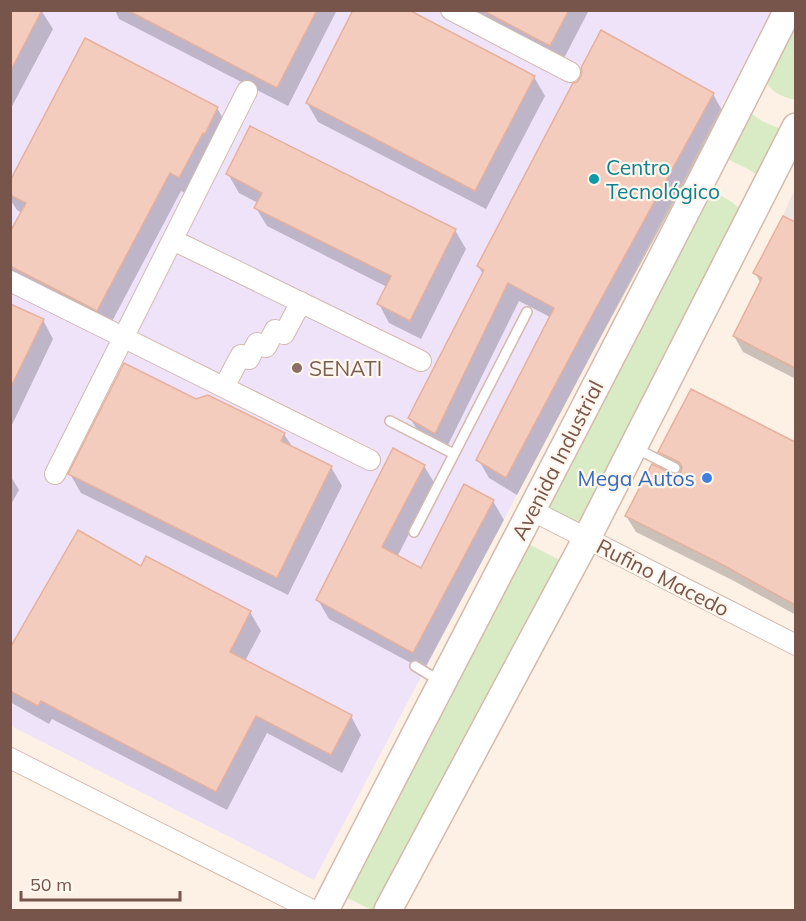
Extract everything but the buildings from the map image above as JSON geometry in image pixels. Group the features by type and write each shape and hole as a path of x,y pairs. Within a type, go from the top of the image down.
{"main road":[{"name":"Avenida Industrial","path":"326,910 788,10"},
{"path":"388,910 587,538 605,512 633,447 676,372 795,127"}],"street":[{"path":"451,10 570,72"},
{"path":"55,474 247,92"},
{"path":"173,240 421,361"},
{"path":"10,280 370,460"},
{"path":"224,387 240,355 249,359 257,343 266,347 275,330 284,334 301,302"},
{"name":"Rufino Macedo","path":"531,510 795,645"},
{"path":"10,758 312,910"}],"lane":[{"path":"414,532 527,312"},
{"path":"390,420 454,454"},
{"path":"633,447 675,468"},
{"path":"415,666 442,682"}],"shaded area":[{"name":"SENATI","path":"10,11 772,11 314,880 11,726"},
{"path":"795,188 796,222 783,216"}],"green space":[{"path":"795,11 795,100 774,91 762,73"},
{"path":"751,113 762,121 783,130 759,176 727,159"},
{"path":"710,192 727,199 741,210 586,533 536,507"},
{"path":"521,540 569,565 387,910 372,910 339,894"}],"place":[{"name":"Centro Tecnológico","path":"594,179"},
{"name":"SENATI","path":"297,368"},
{"name":"Mega Autos","path":"707,478"}]}
